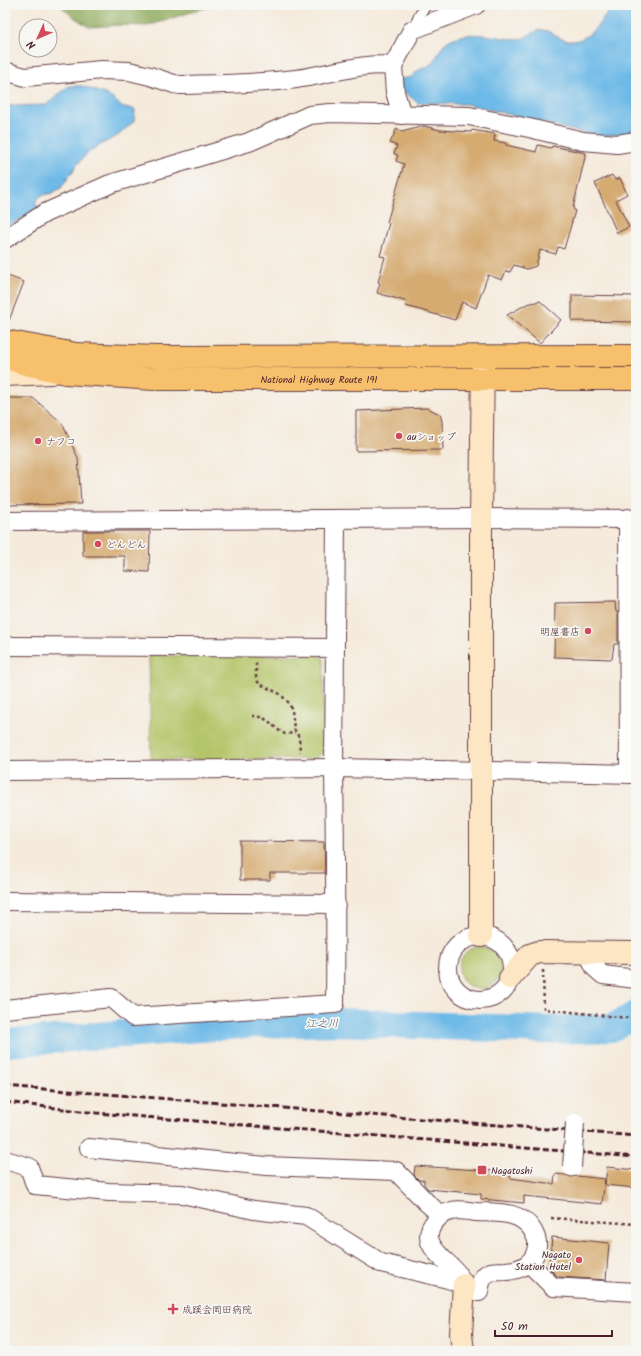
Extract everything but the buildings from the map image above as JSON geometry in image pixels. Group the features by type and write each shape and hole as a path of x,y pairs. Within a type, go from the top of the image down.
{"highway":[{"path":"5,341 76,354 157,357 636,356"},
{"name":"National Highway Route 191","path":"5,358 66,373 154,379 636,379"}],"street":[{"path":"402,115 395,92 393,66 412,30 476,5"},
{"path":"5,71 25,77 102,70 129,71 180,85 296,79 354,67 382,65 393,66"},
{"path":"5,239 45,213 110,184 249,142 310,115 330,113 469,116 583,141 617,144 636,140"},
{"path":"482,356 482,936"},
{"path":"5,375 66,373"},
{"path":"5,521 632,518 633,774 334,768 5,771"},
{"path":"5,1009 111,998 133,1017 335,1004 336,904 334,768 336,519"},
{"path":"5,646 335,648"},
{"path":"5,900 336,904"},
{"path":"510,978 512,965 510,956 499,942 491,938 482,936 464,940 457,946 448,962 448,972 455,988 462,994 479,1000 488,999 503,990 510,978 530,955 538,952 636,953"},
{"path":"588,953 595,968 604,975 636,979"},
{"path":"572,1167 575,1123"},
{"path":"89,1148 266,1166 396,1171 427,1203 441,1215"},
{"path":"5,1160 29,1167 34,1185 109,1192 182,1194 254,1210 306,1216 381,1263 448,1279 471,1288"},
{"path":"463,1351 461,1334 471,1288 481,1281 487,1274 494,1271 516,1270 529,1264 538,1244 532,1229 522,1219 511,1214 452,1210 441,1215 430,1230 429,1236 431,1244 471,1288 475,1335 470,1351"},
{"path":"529,1264 552,1287 636,1292"}],"lane":[{"path":"412,30 419,15 427,5"}],"path":[{"path":"257,647 256,677 258,682 262,686 280,694 289,703 292,710 295,733 300,744 300,768"},
{"path":"252,716 266,719 285,734 295,733"},
{"path":"543,970 544,1009 636,1019"},
{"path":"551,1218 636,1224"}],"green space":[{"path":"60,5 214,5 147,26 121,25 89,27 71,15"},
{"path":"317,655 324,659 323,752 315,759 151,760 149,656"},
{"path":"476,947 484,947 492,950 498,956 501,968 498,980 492,986 484,989 476,989 468,986 462,980 459,972 459,964 462,956 468,950"}],"water":[{"path":"605,5 636,5 636,131 626,134 596,136 467,104 418,103 401,89 401,79 412,77 419,70 431,64 443,45 453,38 480,35 517,40 536,31 544,30 562,39 570,41 576,40 588,35 603,19 607,14"},
{"path":"69,86 82,86 105,94 123,108 135,110 134,121 119,135 89,151 61,188 52,193 40,196 35,203 39,209 5,228 5,106 46,105"}],"waterway":[{"name":"江之川","path":"5,1043 253,1024 340,1022 550,1030 611,1028 636,1015"}],"railway":[{"path":"5,1086 636,1136"},
{"path":"5,1102 97,1113 636,1157"}],"place":[{"name":"auショップ","path":"399,436"},
{"name":"ナフコ","path":"38,441"},
{"name":"どんどん","path":"98,544"},
{"name":"明屋書店","path":"588,631"},
{"name":"Nagatoshi","path":"482,1170"},
{"name":"Nagato Station Hotel","path":"579,1260"},
{"name":"成蹊会岡田病院","path":"173,1309"}]}
